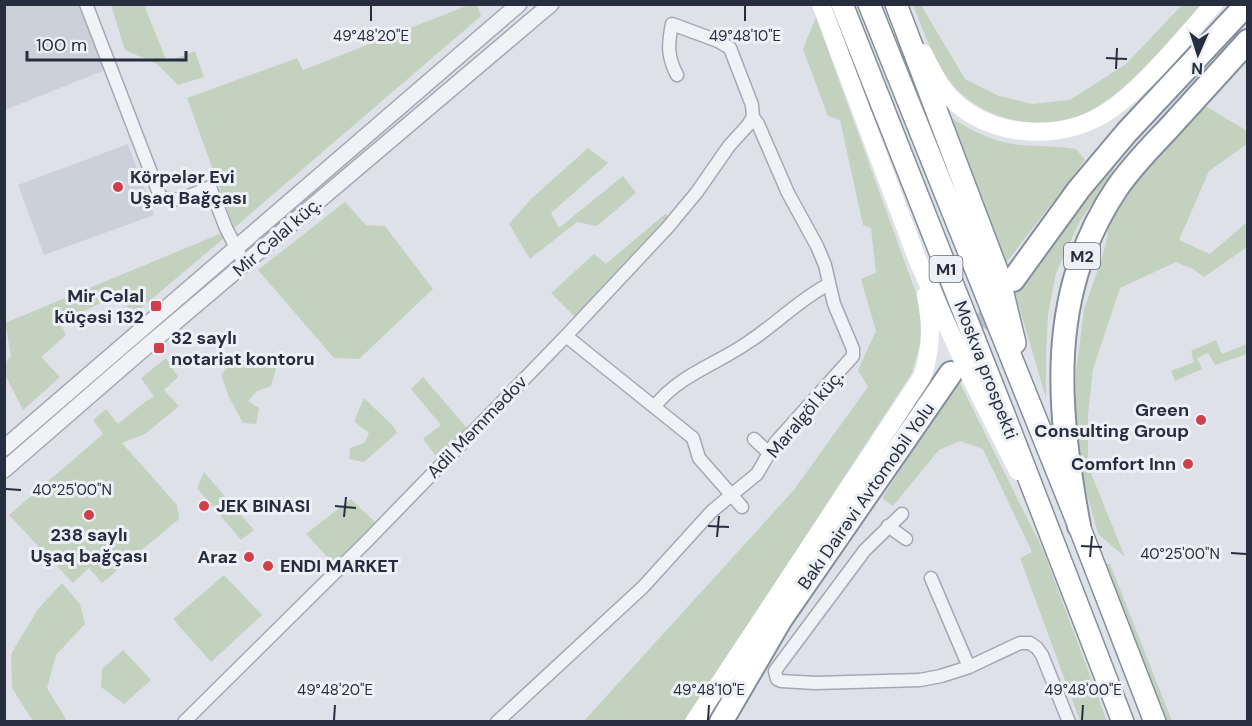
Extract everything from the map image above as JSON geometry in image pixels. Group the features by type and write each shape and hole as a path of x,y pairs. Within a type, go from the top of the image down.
{"highway":[{"name":"Moskva prospekti","path":"842,4 1050,534"},
{"name":"Moskva prospekti","path":"869,4 1079,526"},
{"path":"897,4 1000,280 1029,405"},
{"name":"M2","path":"1013,280 1061,213 1120,140 1247,4"},
{"name":"M2","path":"1079,526 1066,448 1061,385 1068,310 1088,239 1099,216 1138,161 1248,42"},
{"name":"Bakı Dairəvi Avtomobil Yolu","path":"781,619 951,373"},
{"name":"M1","path":"1079,526 1155,722"},
{"name":"M1","path":"1050,534 1123,722"},
{"path":"706,722 781,619"},
{"path":"721,722 781,619"}],"main road":[{"path":"821,4 918,261 989,415 1050,534"},
{"path":"902,4 933,72 956,103 970,114 987,122 1030,132 1076,126 1109,111 1142,81 1214,4"},
{"path":"694,722 922,378 928,361 931,334 918,261"}],"street":[{"name":"Mir Cəlal küç.","path":"4,448 519,4"},
{"name":"Mir Cəlal küç.","path":"4,470 550,4"},
{"path":"87,7 160,196 164,199 177,199 210,187 245,265"},
{"name":"Maralgöl küç.","path":"497,722 643,587 704,519 757,474 769,453 800,414 853,356 853,349 834,304 825,265 753,117 752,105 730,48 718,41 672,24 668,47 669,56 677,75"},
{"path":"489,30 502,45"},
{"name":"Adil Məmmədov","path":"184,722 368,540 566,336 674,220 753,117"},
{"path":"655,406 685,378 752,340 800,301 829,284"},
{"path":"566,336 693,438 699,458 741,507"},
{"path":"754,439 769,453"},
{"path":"902,514 865,550 780,664 775,671 775,676 781,681 815,683 920,680 969,667 1020,643 1030,643 1038,648 1042,656 1069,722"},
{"path":"888,526 906,539"},
{"path":"931,578 969,667"}],"shaded area":[{"path":"5,5 80,5 105,70 5,110"},
{"path":"128,144 154,215 44,255 18,185"}],"green space":[{"path":"111,5 144,5 167,62 195,51 204,77 178,85 157,64 125,50"},
{"path":"469,5 477,5 481,16 234,228 187,98 297,58 303,70"},
{"path":"913,5 921,5 965,79 999,96 1033,104 1070,100 1126,64 1182,5 1202,5 1152,60 1111,98 1078,116 1038,123 1017,121 997,115 962,94 937,62"},
{"path":"816,17 916,293 923,333 912,373 685,721 583,722 793,491 868,387 858,370 876,331 861,279 876,273 871,228 863,225 840,120 828,116 803,49"},
{"path":"1204,105 1247,131 1247,144 1209,171 1179,240 1210,254 1247,222 1247,247 1204,277 1193,269 1176,262 1120,288 1093,369 1088,414 1088,466 1125,557 1098,534 1078,462 1076,372 1084,309 1102,258 1110,216 1138,179"},
{"path":"946,114 971,130 990,138 1019,145 1076,149 1085,160 1003,267"},
{"path":"588,148 608,163 551,213 559,228 623,176 636,193 597,226 577,222 530,259 509,224 531,199"},
{"path":"1110,166 1114,169 1079,223 1056,273 1048,315 1046,398 1015,293"},
{"path":"345,202 366,225 385,226 433,289 359,359 334,358 258,270"},
{"path":"665,214 670,217 576,318 551,293 594,254 606,264"},
{"path":"222,233 224,238 134,314 117,295 60,323 66,335 41,357 60,377 23,410 5,375 5,363 11,356 5,323"},
{"path":"1216,340 1222,354 1247,344 1247,354 1215,365 1208,353 1197,358 1202,369 1175,381 1171,371 1194,362 1191,351"},
{"path":"166,358 178,377 164,390 179,406 145,434 122,443 177,505 179,519 102,583 89,568 73,583 9,515 103,434 93,420 106,409 118,424 154,397 141,378"},
{"path":"258,358 276,369 271,386 257,391 248,401 259,408 256,424 243,423 228,395 221,374 236,360"},
{"path":"423,377 468,429 439,460 423,439 441,425 411,389"},
{"path":"958,379 1043,550 1107,721 1080,721 1020,558 1032,552 983,449 960,441 939,450 893,506 882,498"},
{"path":"364,398 393,426 397,433 364,462 349,459 350,448 364,443 369,433 354,421"},
{"path":"204,472 254,530 241,540 197,488"},
{"path":"351,499 376,523 335,565 306,534"},
{"path":"1103,564 1110,564 1172,721 1165,721"},
{"path":"224,575 262,615 211,662 173,619"},
{"path":"62,583 80,604 85,624 56,655 47,688 66,719 64,721 33,721 12,688 11,654 38,609"},
{"path":"123,650 151,680 124,704 101,687 102,669"}],"tunnel":[{"path":"964,354 1003,296"}],"place":[{"name":"Körpələr Evi Uşaq Bağçası","path":"118,187"},
{"name":"Mir Cəlal küçəsi 132","path":"156,306"},
{"name":"32 saylı notariat kontoru","path":"159,348"},
{"name":"Green Consulting Group","path":"1201,420"},
{"name":"Comfort Inn","path":"1188,464"},
{"name":"JEK BINASI","path":"204,506"},
{"name":"238 saylı Uşaq bağçası","path":"89,515"},
{"name":"Araz","path":"249,557"},
{"name":"ENDI MARKET","path":"268,566"}]}
